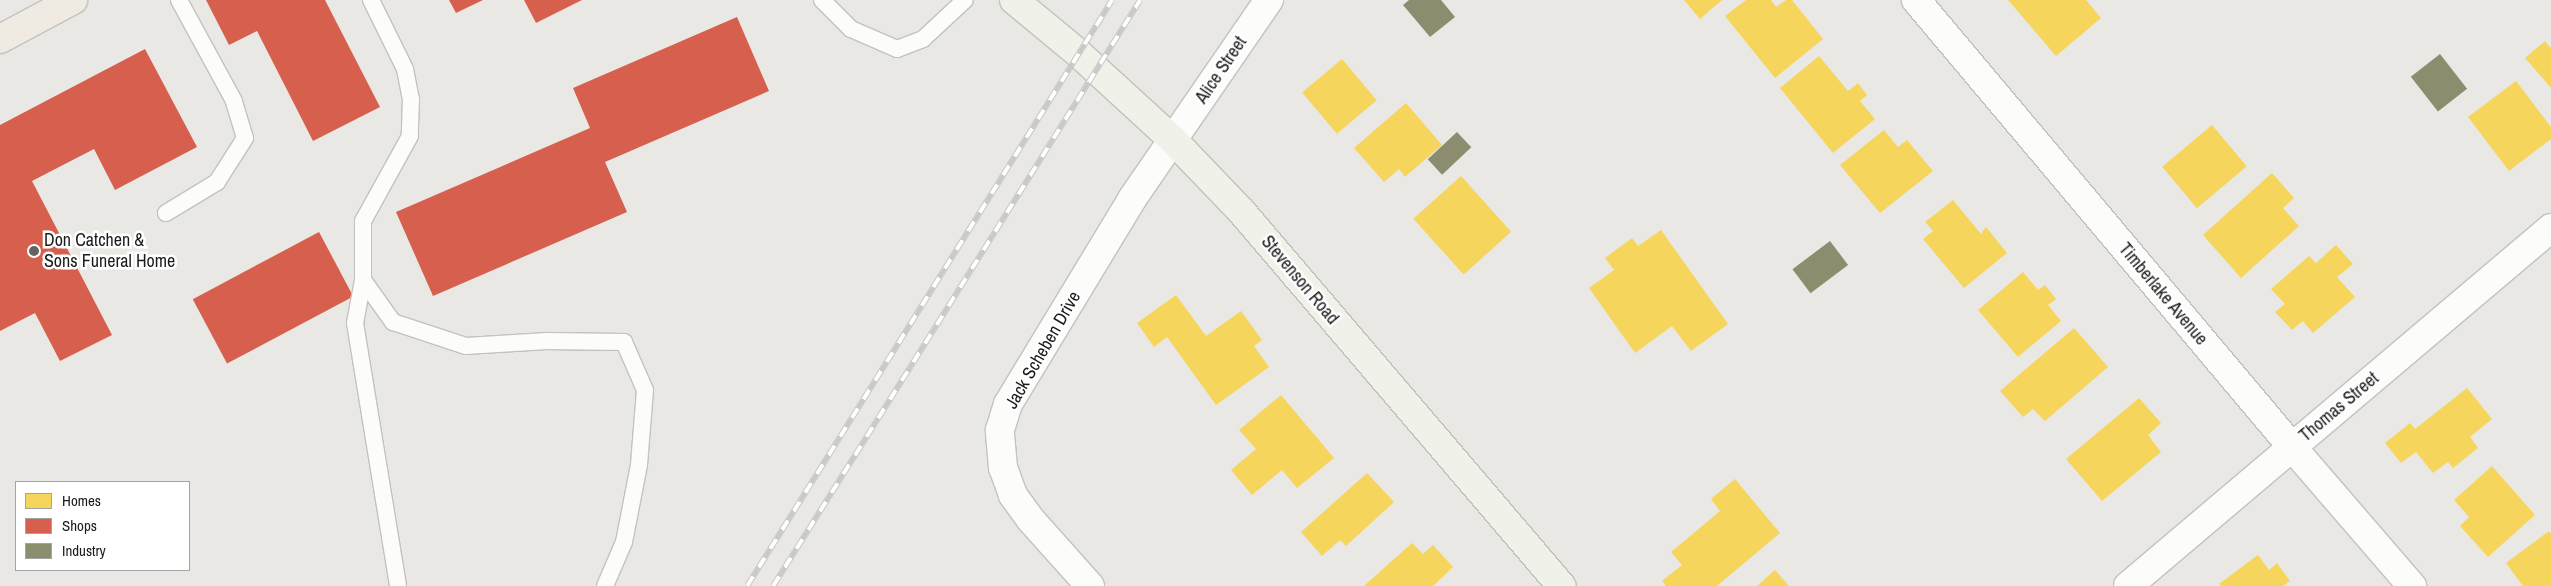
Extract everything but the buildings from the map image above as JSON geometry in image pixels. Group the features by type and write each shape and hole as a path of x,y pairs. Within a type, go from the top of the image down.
{"main road":[{"path":"0,39 72,0"},
{"name":"Stevenson Road","path":"1014,0 1078,54 1173,140 1242,212 1561,586"}],"street":[{"name":"Alice Street","path":"1173,140 1269,0"},
{"name":"Timberlake Avenue","path":"1916,0 2292,447 2412,586"},
{"name":"Jack Scheben Drive","path":"1090,586 1031,520 1013,495 1003,468 1000,430 1013,396 1132,199 1173,140"},
{"name":"Thomas Street","path":"2128,586 2551,228"}],"lane":[{"path":"166,213 217,182 245,138 234,101 179,0"},
{"path":"371,0 405,69 411,99 410,136 363,220 363,280 355,323 398,586"},
{"path":"822,0 851,29 897,49 923,39 965,0"},
{"path":"363,280 393,322 466,346 547,341 624,342 645,390 640,456 624,542 605,586"}],"railway":[{"path":"747,586 1112,0"},
{"path":"773,586 1140,0"}],"place":[{"name":"Don Catchen & Sons Funeral Home","path":"34,251"}]}
